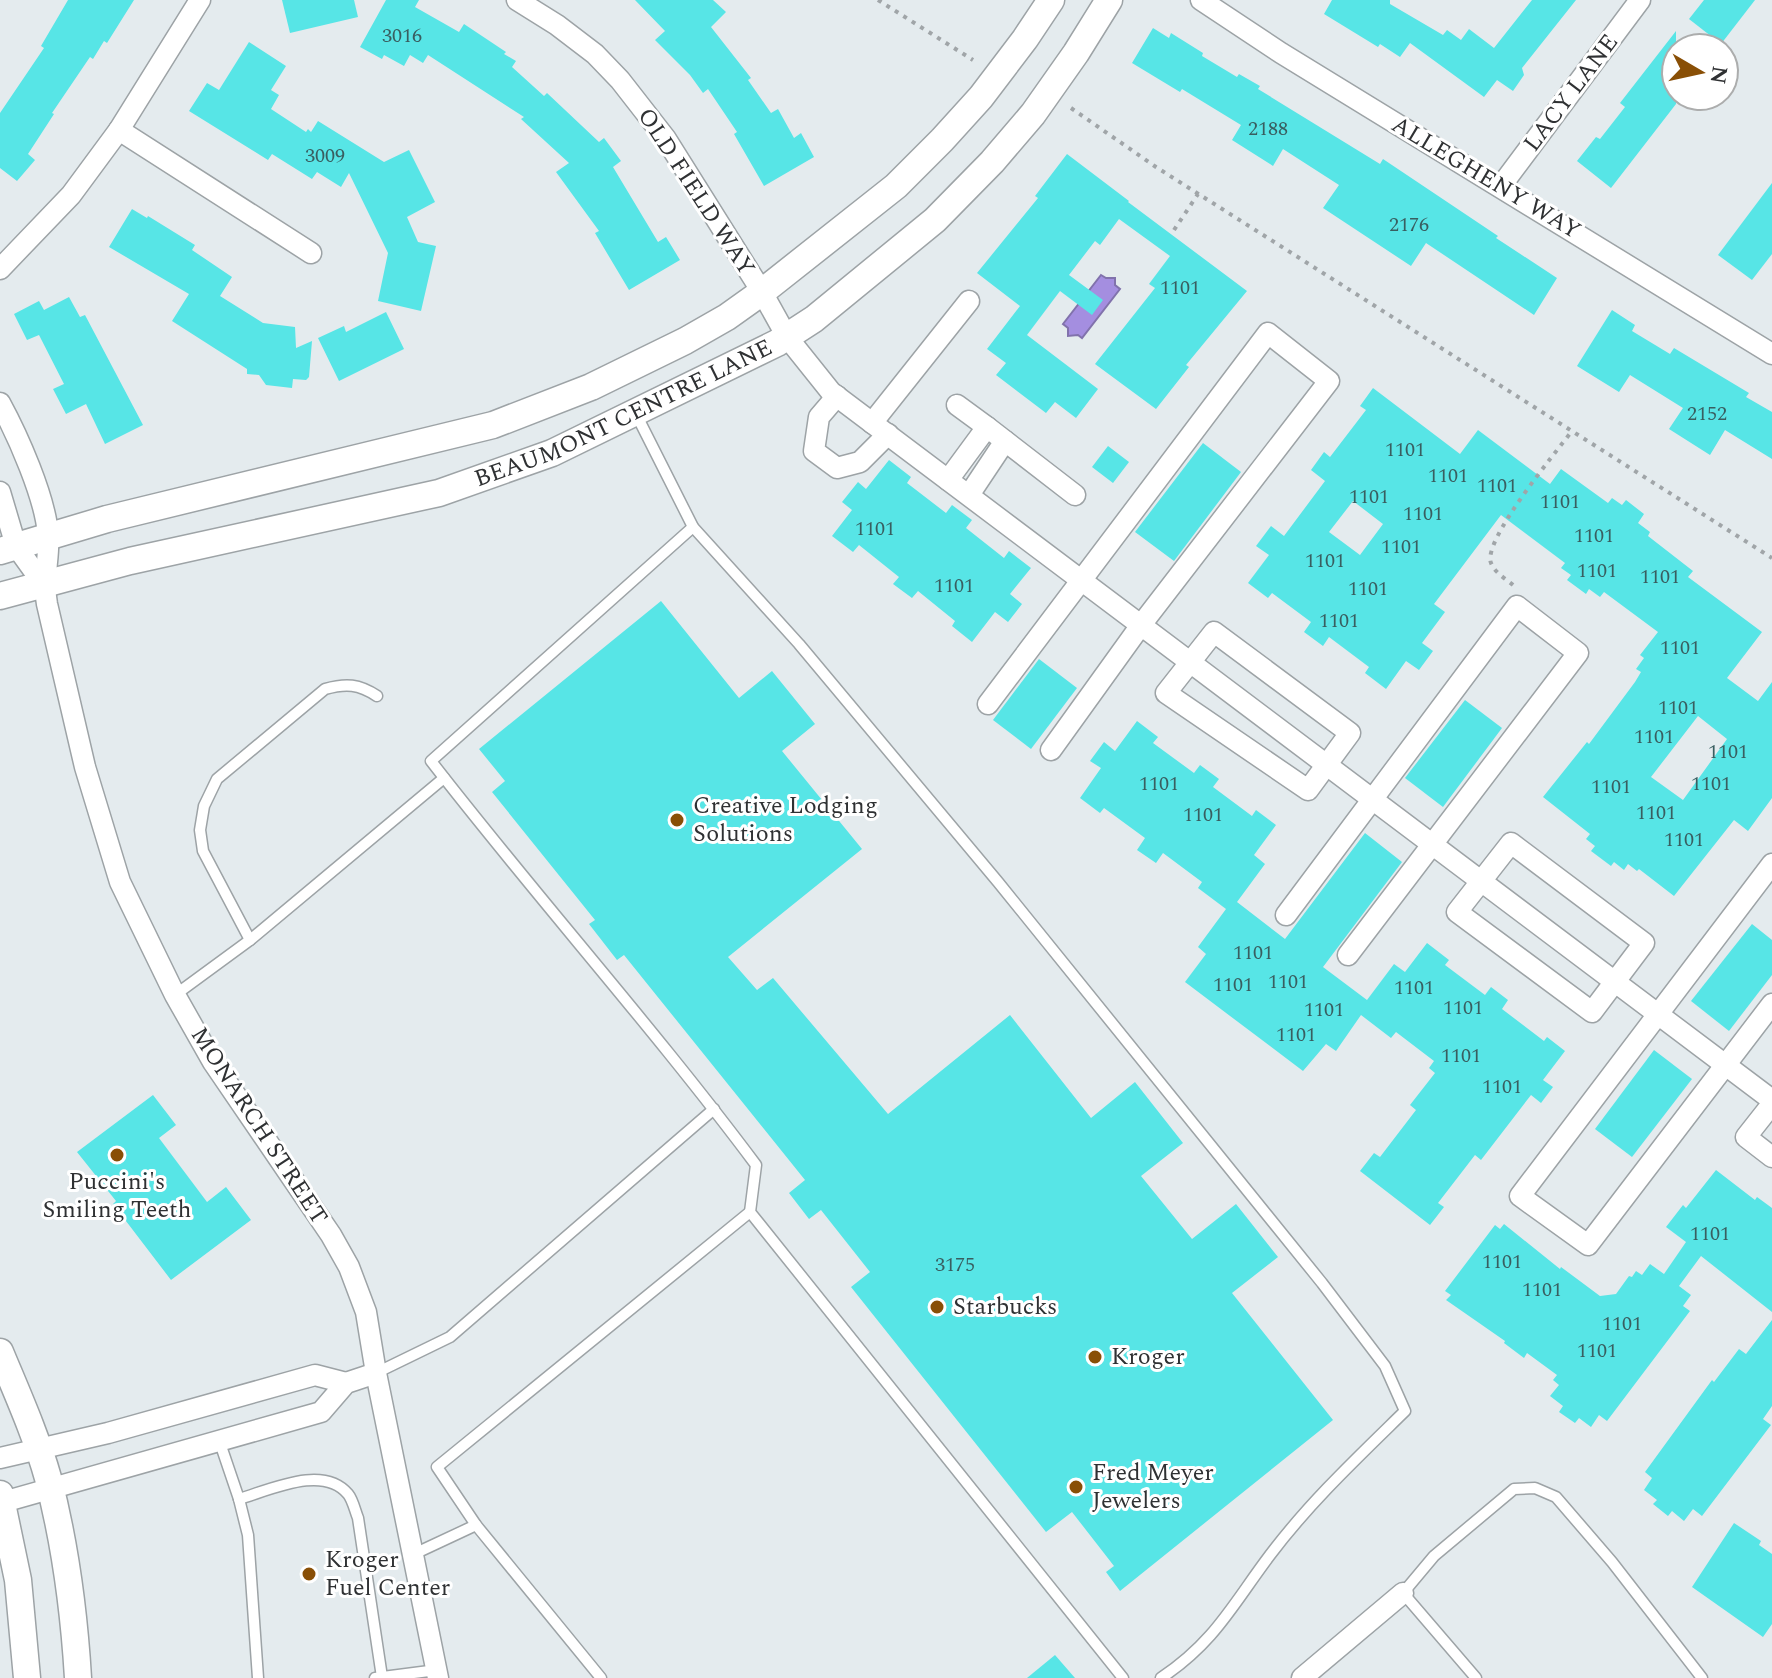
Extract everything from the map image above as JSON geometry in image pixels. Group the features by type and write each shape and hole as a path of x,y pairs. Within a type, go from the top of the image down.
{"street":[{"path":"0,269 71,195 119,130 200,0"},
{"name":"OLD FIELD WAY","path":"517,0 595,54 620,80 666,139 787,337 837,396"},
{"name":"BEAUMONT CENTRE LANE","path":"8,548 48,535 493,425 591,387 685,341 762,292 896,186 942,140 999,73 1051,0"},
{"name":"BEAUMONT CENTRE LANE","path":"0,596 130,561 439,493 552,453 787,337 814,319 935,220 992,162 1033,114 1109,0"},
{"name":"ALLEGHENY WAY","path":"1201,0 1281,53 1772,354"},
{"name":"LACY LANE","path":"1501,186 1640,0"},
{"path":"119,130 311,253"},
{"path":"969,301 880,428 860,462 837,468 814,451 819,417 837,396 880,428 948,480 1327,765 1373,799 1481,882 1615,981 1772,1102 1746,1137 1772,1157"},
{"path":"988,704 1268,333 1329,381 1141,625 1051,750"},
{"path":"0,403 41,500 48,535 44,585"},
{"path":"957,405 1075,495"},
{"path":"948,480 987,427"},
{"path":"969,495 1005,441"},
{"path":"0,492 8,548 44,585"},
{"name":"MONARCH STREET","path":"44,585 85,767 120,882 175,995 213,1062 331,1235 349,1267 366,1312 437,1674"},
{"path":"1286,915 1517,606 1578,653 1348,955"},
{"path":"1214,632 1350,733 1327,765 1308,790 1166,693 1214,632"},
{"path":"1511,843 1644,943 1592,1012 1457,912 1481,882 1511,843"},
{"path":"1772,864 1520,1196 1588,1245 1772,1004"},
{"path":"0,1352 50,1490 66,1563 78,1678"},
{"path":"27,1678 18,1580 1,1500 50,1490 321,1412 346,1383 376,1373"},
{"path":"0,1458 108,1433 315,1375 346,1383"},
{"path":"1302,1678 1403,1593"}],"lane":[{"path":"636,414 693,527 799,644 988,870 1322,1283 1385,1366 1405,1411 1329,1485 1271,1554 1219,1628 1186,1662 1161,1678"},
{"path":"601,1678 476,1525 437,1467 750,1212 756,1165 431,761 693,527"},
{"path":"250,940 203,851 200,830 204,806 217,779 325,689 342,684 363,687 377,696"},
{"path":"175,995 250,940 444,778"},
{"path":"376,1373 450,1337 714,1109"},
{"path":"750,1212 1123,1678"},
{"path":"219,1440 248,1535 258,1678"},
{"path":"239,1499 308,1480 331,1482 348,1495 358,1518 382,1677"},
{"path":"1476,1678 1403,1593 1434,1556 1514,1489 1535,1488 1556,1497 1612,1562 1702,1678"},
{"path":"414,1554 476,1525"},
{"path":"375,1678 437,1674"}],"path":[{"path":"878,0 973,60"},
{"path":"1071,108 1198,194 1772,558"},
{"path":"1174,230 1198,194"},
{"path":"1517,606 1515,586 1499,574 1491,563 1490,552 1520,500 1572,431"}],"shaded area":[{"path":"1101,275 1115,278 1115,285 1120,289 1082,338 1078,335 1068,336 1068,328 1063,324"}],"building":[{"path":"68,0 134,0 107,43 104,41 93,59 90,57 52,113 28,154 35,160 17,181 0,168 0,113 44,48 41,46"},
{"path":"282,0 354,0 358,17 290,33"},
{"path":"386,0 419,0 415,7 459,32 464,24 506,52 504,54 516,61 512,67 544,96 547,93 599,142 604,138 621,161 613,167 658,242 666,237 680,260 629,290 595,233 599,231 556,172 569,163 521,119 524,117 428,55 423,63 410,55 404,66 360,47"},
{"path":"635,0 713,0 726,12 711,27 751,78 748,80 771,113 778,109 794,138 801,133 814,157 764,186 734,134 737,132 708,89 703,93 690,75 655,40 665,31"},
{"path":"1332,0 1390,0 1390,4 1443,35 1447,30 1461,40 1469,29 1494,48 1532,0 1576,0 1522,68 1524,75 1513,91 1497,80 1484,97 1410,43 1400,57 1324,14"},
{"path":"1704,0 1755,0 1730,32 1706,32 1689,19"},
{"path":"1153,28 1169,38 1171,33 1237,77 1239,74 1260,86 1258,89 1380,164 1383,159 1557,278 1534,315 1426,243 1411,266 1323,208 1339,185 1283,149 1273,166 1232,140 1241,125 1132,63"},
{"path":"249,42 286,66 271,90 279,95 271,109 306,132 308,129 311,132 318,121 384,162 409,150 435,202 407,217 418,242 436,246 421,311 378,301 388,253 349,173 341,187 317,172 312,179 272,154 268,160 189,111 207,83 219,90"},
{"path":"1660,52 1660,112 1670,112 1611,188 1577,161 1596,137 1600,139 1625,107 1620,103"},
{"path":"1067,154 1247,291 1186,365 1189,367 1156,409 1095,364 1155,288 1149,284 1170,256 1119,219 1100,245 1095,241 1069,275 1103,300 1092,315 1060,291 1027,335 1098,389 1076,418 1055,402 1046,413 996,375 1006,363 987,349 1020,306 977,273 1038,198 1035,196"},
{"path":"1772,183 1772,254 1752,280 1718,255"},
{"path":"132,209 195,245 192,250 232,277 220,296 263,323 295,327 296,348 312,341 309,377 306,380 293,379 292,388 266,385 259,375 247,374 247,369 172,321 189,294 109,247"},
{"path":"69,297 80,317 85,315 143,425 105,444 86,404 66,414 53,389 64,384 39,335 27,340 14,314 39,301 44,310"},
{"path":"1612,310 1635,325 1632,331 1670,354 1674,348 1749,393 1746,397 1772,412 1772,459 1725,430 1710,455 1669,429 1683,408 1630,375 1619,392 1577,366"},
{"path":"386,312 404,349 339,381 318,338 344,326 346,332"},
{"path":"1373,388 1460,454 1478,430 1550,484 1561,469 1608,503 1612,498 1622,505 1626,500 1644,514 1638,523 1650,532 1648,536 1693,571 1688,577 1762,632 1727,678 1758,701 1772,682 1772,798 1748,831 1734,820 1674,896 1639,869 1637,871 1628,864 1624,870 1614,862 1611,866 1591,851 1595,846 1586,839 1590,834 1543,797 1587,742 1589,744 1635,682 1641,672 1636,669 1644,658 1640,655 1658,632 1604,592 1600,597 1589,589 1586,594 1567,580 1571,575 1561,568 1565,563 1501,515 1434,604 1445,612 1422,643 1433,651 1419,670 1406,661 1386,689 1365,673 1369,667 1329,637 1323,646 1304,632 1311,622 1272,593 1268,598 1248,583 1269,555 1256,546 1271,526 1284,536 1325,481 1311,470 1324,452 1330,457 1366,410 1360,406","holes":["1353,501 1383,524 1360,555 1329,532","1698,716 1727,739 1683,800 1651,777"]},
{"path":"1203,443 1241,472 1174,561 1135,532"},
{"path":"1108,446 1129,462 1113,483 1092,467"},
{"path":"889,460 911,477 907,483 946,513 952,505 972,520 966,528 1004,558 1009,551 1031,568 1010,594 1022,604 1008,622 995,612 972,642 952,626 955,621 918,591 912,598 893,584 899,577 859,545 853,552 832,536 852,510 842,502 858,482 866,489"},
{"path":"661,601 739,698 772,671 815,724 782,751 862,849 728,957 757,990 773,978 888,1114 1010,1015 1091,1118 1135,1082 1183,1143 1141,1176 1192,1239 1236,1204 1278,1257 1232,1293 1333,1420 1120,1591 1106,1572 1114,1566 1072,1512 1046,1532 851,1287 870,1272 821,1210 809,1219 789,1193 805,1180 624,955 617,960 589,924 595,920 492,792 505,781 479,749"},
{"path":"1039,659 1077,688 1031,749 993,720"},
{"path":"1465,700 1502,728 1443,807 1405,778"},
{"path":"1137,721 1158,737 1153,743 1194,773 1200,765 1219,779 1213,787 1252,816 1256,810 1276,825 1254,855 1265,864 1237,902 1285,939 1365,833 1402,862 1323,967 1367,1000 1394,964 1405,972 1427,943 1449,960 1445,965 1485,995 1491,987 1508,1000 1502,1009 1544,1041 1547,1037 1565,1051 1543,1080 1553,1087 1541,1103 1531,1095 1481,1160 1475,1155 1438,1203 1444,1207 1430,1225 1360,1171 1374,1153 1380,1157 1416,1110 1410,1105 1435,1073 1429,1068 1434,1061 1396,1032 1391,1038 1361,1015 1336,1051 1326,1044 1303,1071 1185,982 1206,954 1198,947 1226,909 1198,888 1202,882 1163,853 1156,863 1137,850 1145,838 1104,808 1100,813 1080,798 1101,768 1090,761 1104,742 1115,751"},
{"path":"1752,924 1772,940 1772,975 1729,1031 1691,1001"},
{"path":"1654,1050 1692,1079 1632,1157 1595,1129"},
{"path":"153,1095 176,1125 159,1138 207,1202 226,1187 251,1220 171,1280 113,1204 116,1201 77,1152"},
{"path":"1716,1170 1755,1200 1757,1197 1772,1208 1772,1312 1701,1256 1679,1286 1691,1295 1683,1306 1690,1311 1607,1421 1599,1415 1591,1427 1579,1418 1575,1423 1559,1412 1563,1406 1550,1396 1559,1385 1553,1380 1557,1375 1527,1353 1524,1358 1446,1300 1451,1295 1445,1291 1495,1225 1500,1229 1504,1224 1600,1296 1616,1294 1629,1276 1632,1277 1636,1271 1642,1275 1650,1264 1664,1274 1686,1242 1666,1227 1683,1205 1686,1208"},
{"path":"1772,1320 1772,1406 1763,1419 1771,1425 1702,1516 1693,1509 1684,1521 1672,1511 1668,1516 1653,1504 1657,1500 1644,1490 1652,1478 1645,1472 1712,1380 1714,1382 1739,1349 1746,1354"},
{"path":"1734,1523 1761,1541 1759,1545 1772,1554 1772,1624 1763,1637 1692,1587"},
{"path":"1055,1655 1075,1678 1027,1678"}],"place":[{"name":"Creative Lodging Solutions","path":"677,820"},
{"name":"Puccini's Smiling Teeth","path":"117,1155"},
{"name":"Starbucks","path":"937,1307"},
{"name":"Kroger","path":"1095,1357"},
{"name":"Fred Meyer Jewelers","path":"1076,1487"},
{"name":"Kroger Fuel Center","path":"309,1574"}]}
